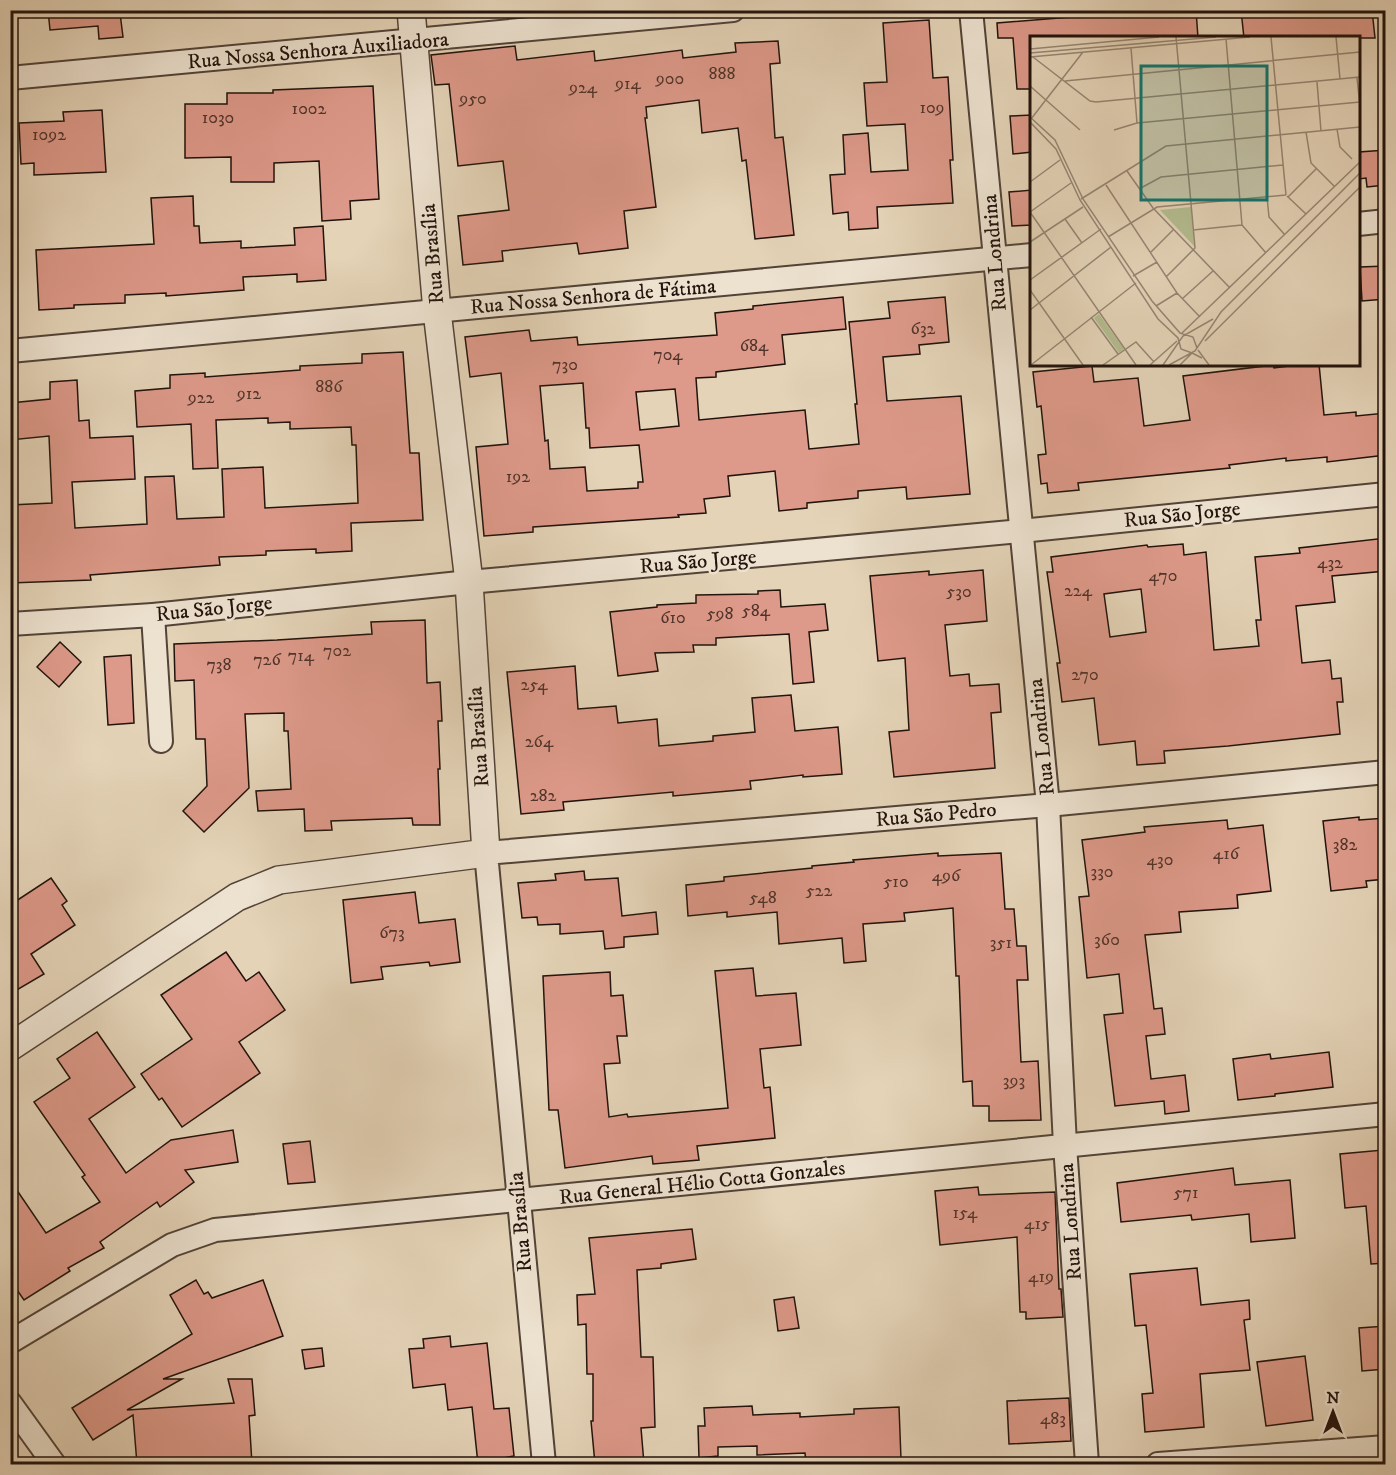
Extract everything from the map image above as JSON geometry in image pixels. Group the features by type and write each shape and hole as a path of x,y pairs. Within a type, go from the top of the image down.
{"street":[{"name":"Rua Brasília","path":"411,10 437,311 469,582 486,853 544,1464"},
{"name":"Rua Nossa Senhora Auxiliadora","path":"10,78 733,10"},
{"name":"Rua Londrina","path":"971,10 1048,805 1065,1144 1087,1464"},
{"path":"1360,224 1386,221"},
{"name":"Rua Nossa Senhora de Fátima","path":"10,351 1030,255"},
{"name":"Rua São Jorge","path":"10,624 153,615 469,582 1021,531 1386,494"},
{"path":"153,615 161,741"},
{"name":"Rua São Pedro","path":"486,853 1048,805 1386,772"},
{"path":"10,1047 237,897 279,880 486,853"},
{"name":"Rua General Hélio Cotta Gonzales","path":"10,1342 172,1245 215,1230 518,1202 1065,1144 1386,1114"},
{"path":"10,1403 54,1464"},
{"path":"1158,1464 1386,1447"}],"building":[{"path":"48,10 111,10 111,14 120,13 123,37 99,39 98,26 50,30"},
{"path":"1196,10 1198,36 1030,36 1030,89 1017,89 1013,38 998,38 997,23 1071,17 1071,12"},
{"path":"1241,10 1372,10 1375,38 1360,38 1360,36 1244,36"},
{"path":"929,20 933,78 948,77 953,203 877,207 878,228 849,230 848,212 833,214 830,175 845,174 843,135 868,133 871,172 908,170 905,124 867,126 864,83 887,82 883,23"},
{"path":"778,41 780,63 770,64 775,138 783,137 794,235 755,239 746,160 742,161 738,128 702,133 699,100 646,107 647,118 645,118 656,207 624,211 628,248 579,254 577,243 502,251 503,261 463,265 458,216 509,210 503,161 458,166 449,84 435,85 431,55 515,46 517,60 594,51 595,61 682,50 683,58 736,52 735,43"},
{"path":"373,86 379,199 350,201 351,219 322,221 319,161 274,163 274,182 231,182 231,157 185,158 185,104 227,104 227,93 273,93 273,90"},
{"path":"102,110 106,172 34,175 34,163 21,164 19,123 64,121 63,112"},
{"path":"1030,115 1030,152 1013,154 1010,116"},
{"path":"1386,150 1386,185 1367,187 1366,178 1360,179 1360,152"},
{"path":"1030,190 1030,225 1012,226 1009,192"},
{"path":"193,196 194,226 199,226 200,243 241,241 241,248 295,245 294,228 323,226 326,280 297,282 297,274 243,277 244,290 166,296 166,293 125,295 125,303 74,305 74,308 39,310 36,250 154,244 151,198"},
{"path":"1386,266 1386,299 1362,301 1360,267"},
{"path":"843,297 846,329 782,335 785,364 716,372 716,377 696,378 699,420 805,410 809,449 859,444 849,322 890,318 888,302 945,297 949,342 919,345 920,354 883,357 887,401 961,396 970,494 907,499 906,487 858,491 858,498 807,503 807,508 779,511 775,471 728,476 730,496 704,499 706,513 678,515 679,517 533,527 533,532 484,536 476,447 508,444 501,373 470,377 465,337 529,330 531,341 577,337 578,345 717,335 715,313 753,309 753,306","holes":["583,383 586,428 589,428 590,448 639,445 643,482 638,482 638,488 587,491 585,467 550,469 540,386","675,389 679,426 640,430 636,392"]},
{"path":"403,352 410,453 419,453 423,520 351,523 352,551 316,553 316,549 266,551 266,555 219,557 220,565 90,575 91,580 10,583 10,505 52,503 49,436 10,440 10,403 50,399 50,382 77,380 79,421 89,420 90,438 133,436 135,479 72,482 75,528 147,524 145,477 174,476 177,519 224,517 222,469 263,467 265,508 358,503 356,445 352,445 351,427 290,429 290,422 268,423 268,418 216,420 218,468 193,469 191,424 137,427 135,391 170,388 170,375 205,373 205,377 300,370 300,366 362,363 362,354"},
{"path":"1092,366 1094,382 1138,378 1144,426 1190,420 1183,376 1265,366 1273,366 1274,368 1319,366 1324,415 1356,412 1356,416 1386,413 1386,455 1327,462 1327,457 1286,461 1286,458 1229,465 1230,468 1078,483 1079,490 1048,493 1047,483 1041,484 1038,455 1046,454 1041,406 1037,407 1033,372"},
{"path":"1386,538 1386,571 1332,576 1335,602 1296,606 1302,663 1330,660 1332,679 1341,678 1343,702 1337,702 1340,734 1164,751 1165,763 1137,765 1135,741 1099,745 1094,698 1062,702 1057,663 1060,663 1047,572 1053,572 1051,557 1147,545 1148,547 1183,544 1184,555 1206,552 1214,650 1259,646 1256,620 1261,620 1255,557 1300,553 1299,548","holes":["1141,589 1146,632 1110,637 1104,594"]},
{"path":"983,570 987,621 945,625 950,676 969,674 970,686 999,684 1001,712 991,713 995,768 894,777 889,732 909,730 905,658 878,661 870,576 929,571 929,575"},
{"path":"780,590 781,607 825,604 828,630 809,632 814,682 793,684 789,634 716,638 716,645 693,645 694,652 655,653 658,671 618,676 610,612 657,607 657,605 696,603 696,595 758,594 758,591"},
{"path":"425,620 427,683 440,682 442,721 438,721 440,769 438,769 440,825 413,825 412,818 331,821 332,830 305,831 304,809 258,811 256,791 291,789 288,731 284,731 284,713 245,714 249,788 204,832 183,811 207,786 205,739 196,739 194,680 175,681 174,644 372,634 371,622"},
{"path":"60,642 81,662 59,687 37,667"},
{"path":"131,655 134,723 108,725 104,657"},
{"path":"575,666 578,709 616,706 618,723 657,719 659,746 713,741 713,736 755,732 752,698 791,695 795,731 838,727 842,774 803,777 803,775 750,781 751,789 673,796 673,792 563,802 564,810 521,814 507,672"},
{"path":"1359,817 1359,820 1386,818 1386,879 1366,881 1367,887 1331,891 1323,821"},
{"path":"1227,820 1228,829 1263,825 1271,891 1237,895 1238,908 1179,912 1181,932 1145,935 1154,1009 1162,1008 1165,1034 1146,1036 1151,1079 1185,1075 1189,1111 1165,1114 1164,1101 1115,1106 1104,1015 1123,1013 1119,974 1087,978 1079,897 1089,896 1082,840 1145,832 1144,827"},
{"path":"938,853 938,856 1001,853 1005,909 1014,909 1017,946 1026,946 1028,980 1017,980 1021,1062 1038,1061 1041,1120 989,1121 989,1106 973,1106 972,1081 963,1082 959,976 956,976 953,908 904,913 905,921 863,924 866,961 844,963 842,938 779,944 777,912 727,917 727,912 688,916 686,885 724,881 724,877 812,868 812,866 854,862 853,860"},
{"path":"584,871 585,880 618,878 622,916 656,912 658,934 624,937 624,947 605,949 603,931 560,934 560,924 538,925 537,917 522,918 518,883 556,880 555,874"},
{"path":"51,878 67,901 62,905 75,925 31,954 44,974 10,994 10,905"},
{"path":"415,892 419,923 455,919 460,962 430,966 429,962 381,967 383,979 351,983 343,900"},
{"path":"226,952 246,981 259,972 285,1010 239,1042 260,1073 182,1127 162,1098 159,1100 141,1074 192,1039 161,995"},
{"path":"753,968 756,996 796,993 801,1045 760,1049 764,1088 770,1087 775,1138 697,1146 699,1160 653,1164 652,1156 565,1168 558,1110 549,1110 543,976 610,972 611,996 623,995 627,1036 617,1036 620,1063 604,1064 609,1117 627,1114 628,1117 728,1108 715,971"},
{"path":"97,1032 135,1087 89,1119 126,1173 171,1140 233,1130 238,1162 185,1170 194,1182 160,1207 157,1202 100,1242 104,1248 68,1268 70,1271 24,1300 10,1280 10,1180 46,1233 100,1202 82,1177 85,1175 34,1102 70,1078 57,1059"},
{"path":"1329,1052 1333,1087 1238,1100 1233,1059 1270,1054 1271,1059"},
{"path":"310,1141 315,1182 288,1184 283,1144"},
{"path":"1383,1150 1386,1182 1386,1263 1371,1264 1366,1206 1345,1208 1340,1154"},
{"path":"1233,1168 1235,1185 1290,1180 1295,1238 1251,1242 1249,1214 1192,1220 1191,1215 1121,1222 1117,1183"},
{"path":"978,1187 979,1195 1055,1192 1059,1289 1061,1289 1063,1317 1026,1319 1026,1312 1020,1312 1017,1237 940,1245 935,1191"},
{"path":"692,1229 696,1259 661,1264 661,1268 637,1270 641,1357 653,1357 655,1427 641,1428 644,1464 595,1464 591,1421 593,1421 593,1374 587,1374 586,1324 578,1325 577,1295 595,1294 589,1238"},
{"path":"1197,1268 1201,1305 1249,1300 1250,1319 1244,1320 1250,1370 1200,1374 1204,1427 1145,1432 1142,1394 1153,1393 1146,1325 1135,1326 1130,1274"},
{"path":"196,1280 204,1294 208,1292 212,1298 263,1280 283,1336 163,1379 182,1379 127,1410 234,1403 228,1379 252,1379 255,1415 249,1416 252,1464 137,1464 133,1415 93,1440 72,1408 192,1334 170,1295"},
{"path":"794,1297 799,1328 778,1331 774,1300"},
{"path":"1386,1326 1386,1369 1362,1371 1359,1328"},
{"path":"450,1336 451,1347 487,1343 494,1409 509,1408 514,1456 503,1458 504,1464 478,1464 472,1407 448,1410 445,1384 413,1388 409,1349 424,1348 423,1339"},
{"path":"322,1348 324,1366 305,1369 302,1350"},
{"path":"1305,1356 1313,1420 1266,1426 1257,1362"},
{"path":"1069,1398 1071,1441 1009,1444 1007,1401"},
{"path":"752,1406 753,1415 800,1413 800,1417 854,1414 854,1409 899,1407 901,1459 843,1461 843,1464 806,1464 805,1453 757,1455 757,1446 718,1447 718,1456 699,1458 698,1426 705,1426 704,1408"}]}
